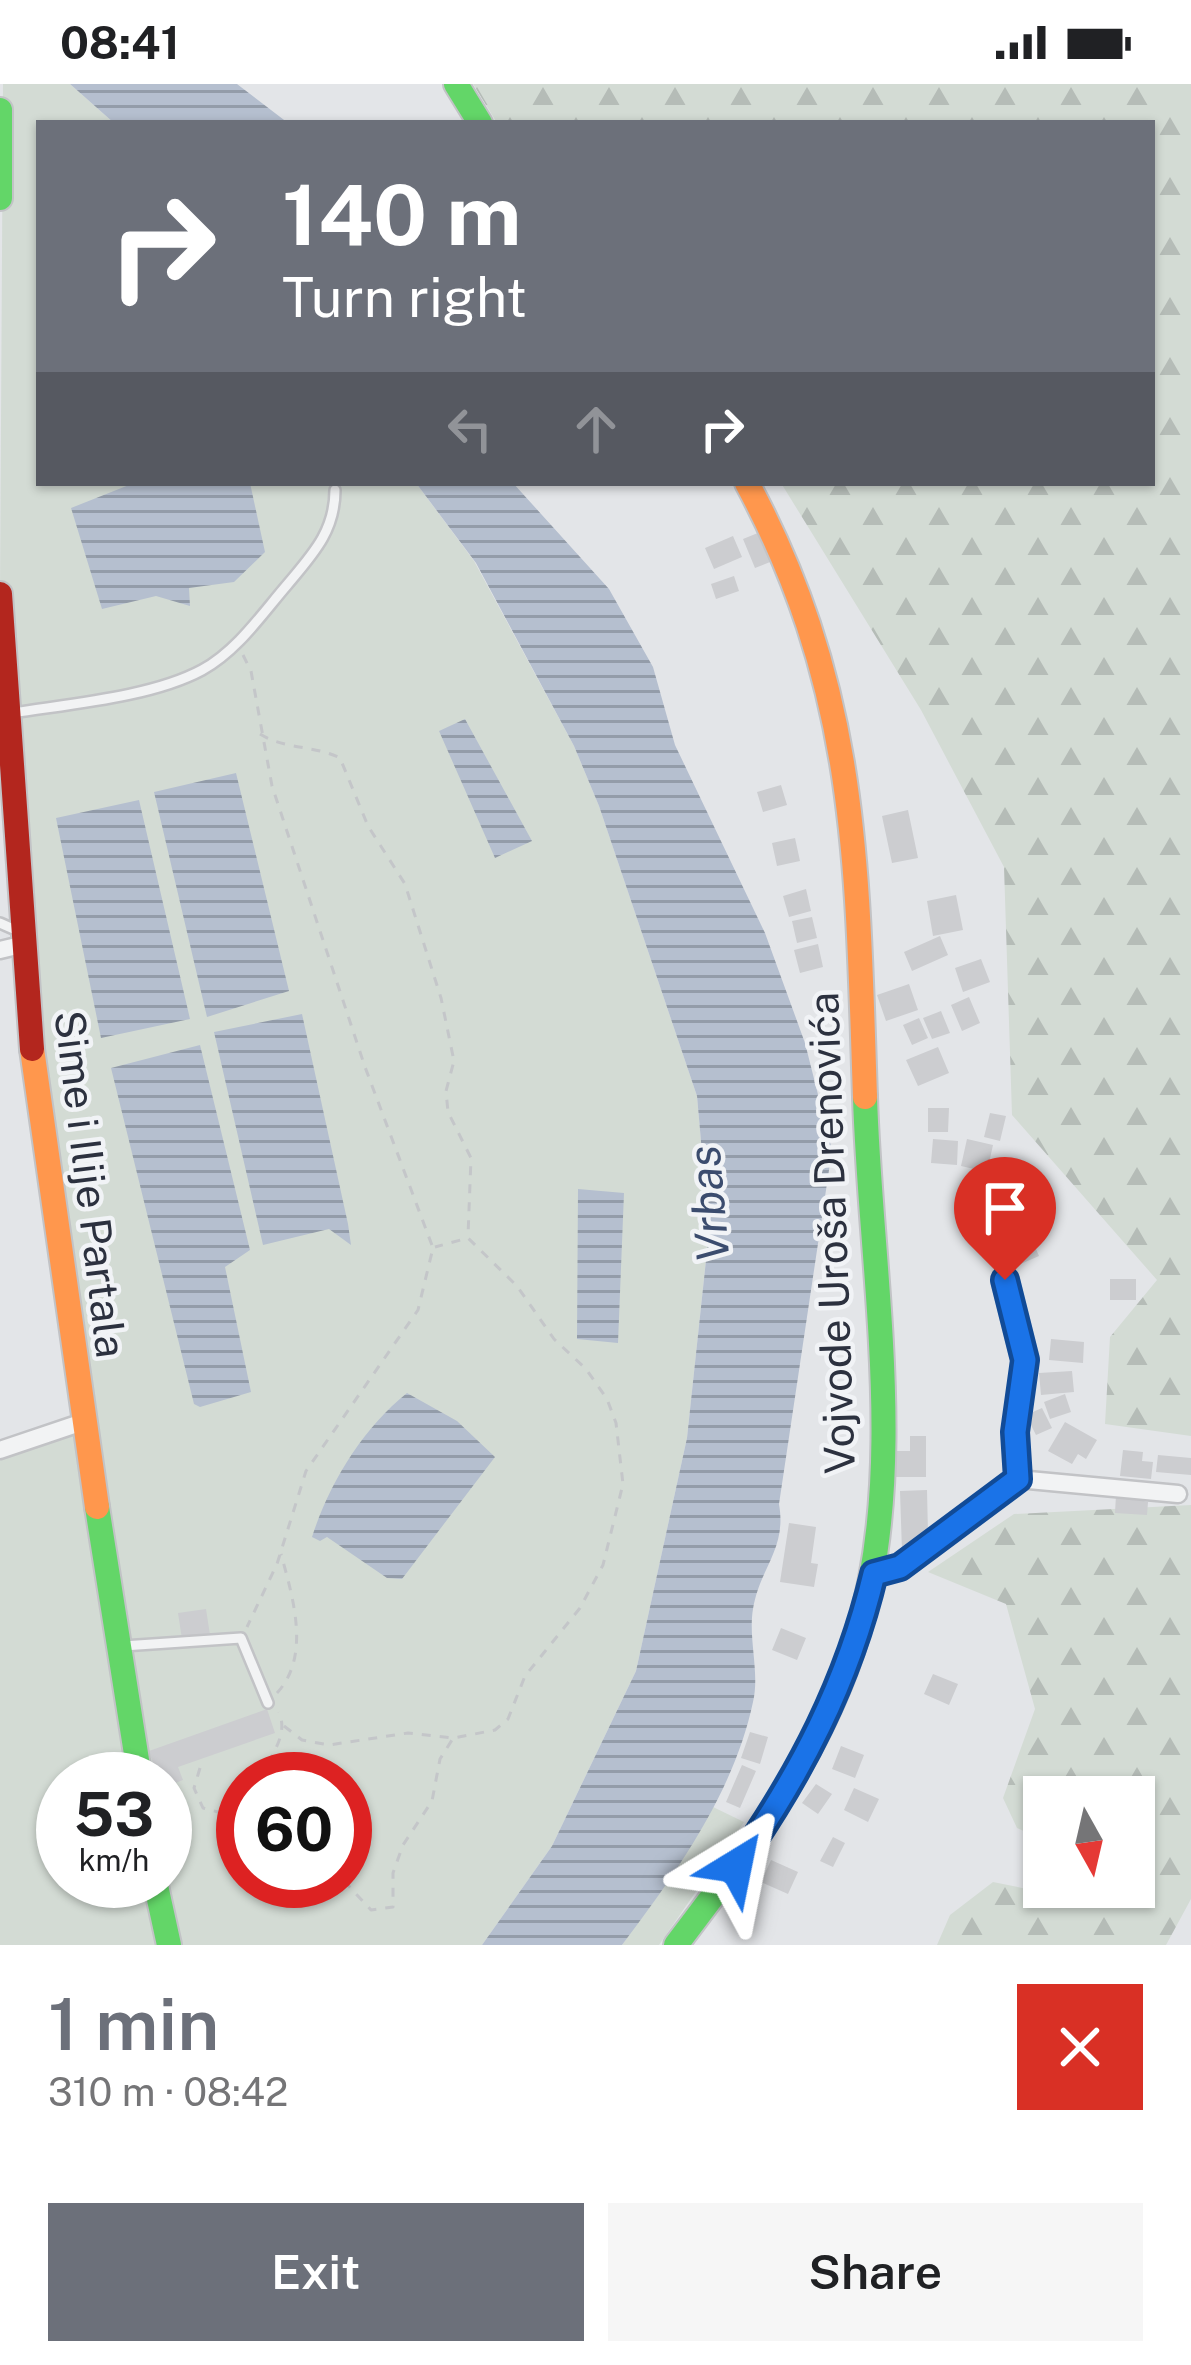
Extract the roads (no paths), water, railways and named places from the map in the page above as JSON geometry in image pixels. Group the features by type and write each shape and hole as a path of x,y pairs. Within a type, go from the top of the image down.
{"main road":[{"path":"456,84 478,120"},
{"path":"0,110 0,198"},
{"name":"Vojvode Uroša Drenovića","path":"676,1945 749,1848 806,1758 854,1650 874,1574 880,1512 879,1398 846,765 837,710 807,603 779,537 749,486"},
{"name":"Sime i Ilije Partala","path":"0,594 12,938 137,1752"},
{"path":"161,1908 169,1945"}],"street":[{"path":"1005,1280 1025,1360 1015,1432 1018,1479"},
{"path":"0,1450 83,1422"},
{"path":"874,1574 900,1567 1018,1479 1178,1494"}],"lane":[{"path":"6,714 122,694 202,670 237,643 335,520 335,490"},
{"path":"123,1646 241,1638 268,1703"}],"water":[{"path":"70,84 237,84 284,120 111,120"},
{"path":"126,486 251,486 265,552 234,582 189,588 190,606 156,596 102,609 71,508"},
{"name":"Vrbas","path":"418,486 516,486 609,589 653,667 675,745 765,933 805,1043 832,1150 779,1504 779,1533 753,1609 753,1702 718,1799 683,1860 622,1945 482,1945 552,1846 636,1671 687,1438 709,1232 697,1096 599,806 574,746 476,563"},
{"path":"465,719 532,841 495,858 439,731"},
{"path":"236,773 289,991 207,1017 154,792"},
{"path":"139,800 190,1019 101,1038 56,818"},
{"path":"302,1014 351,1245 329,1229 263,1245 214,1032"},
{"path":"200,1045 250,1250 225,1267 251,1392 200,1407 194,1404 111,1068"},
{"path":"578,1189 624,1193 618,1343 577,1339"},
{"path":"407,1393 457,1421 495,1457 402,1579 387,1578 327,1537 320,1541 312,1537 349,1459"}]}
